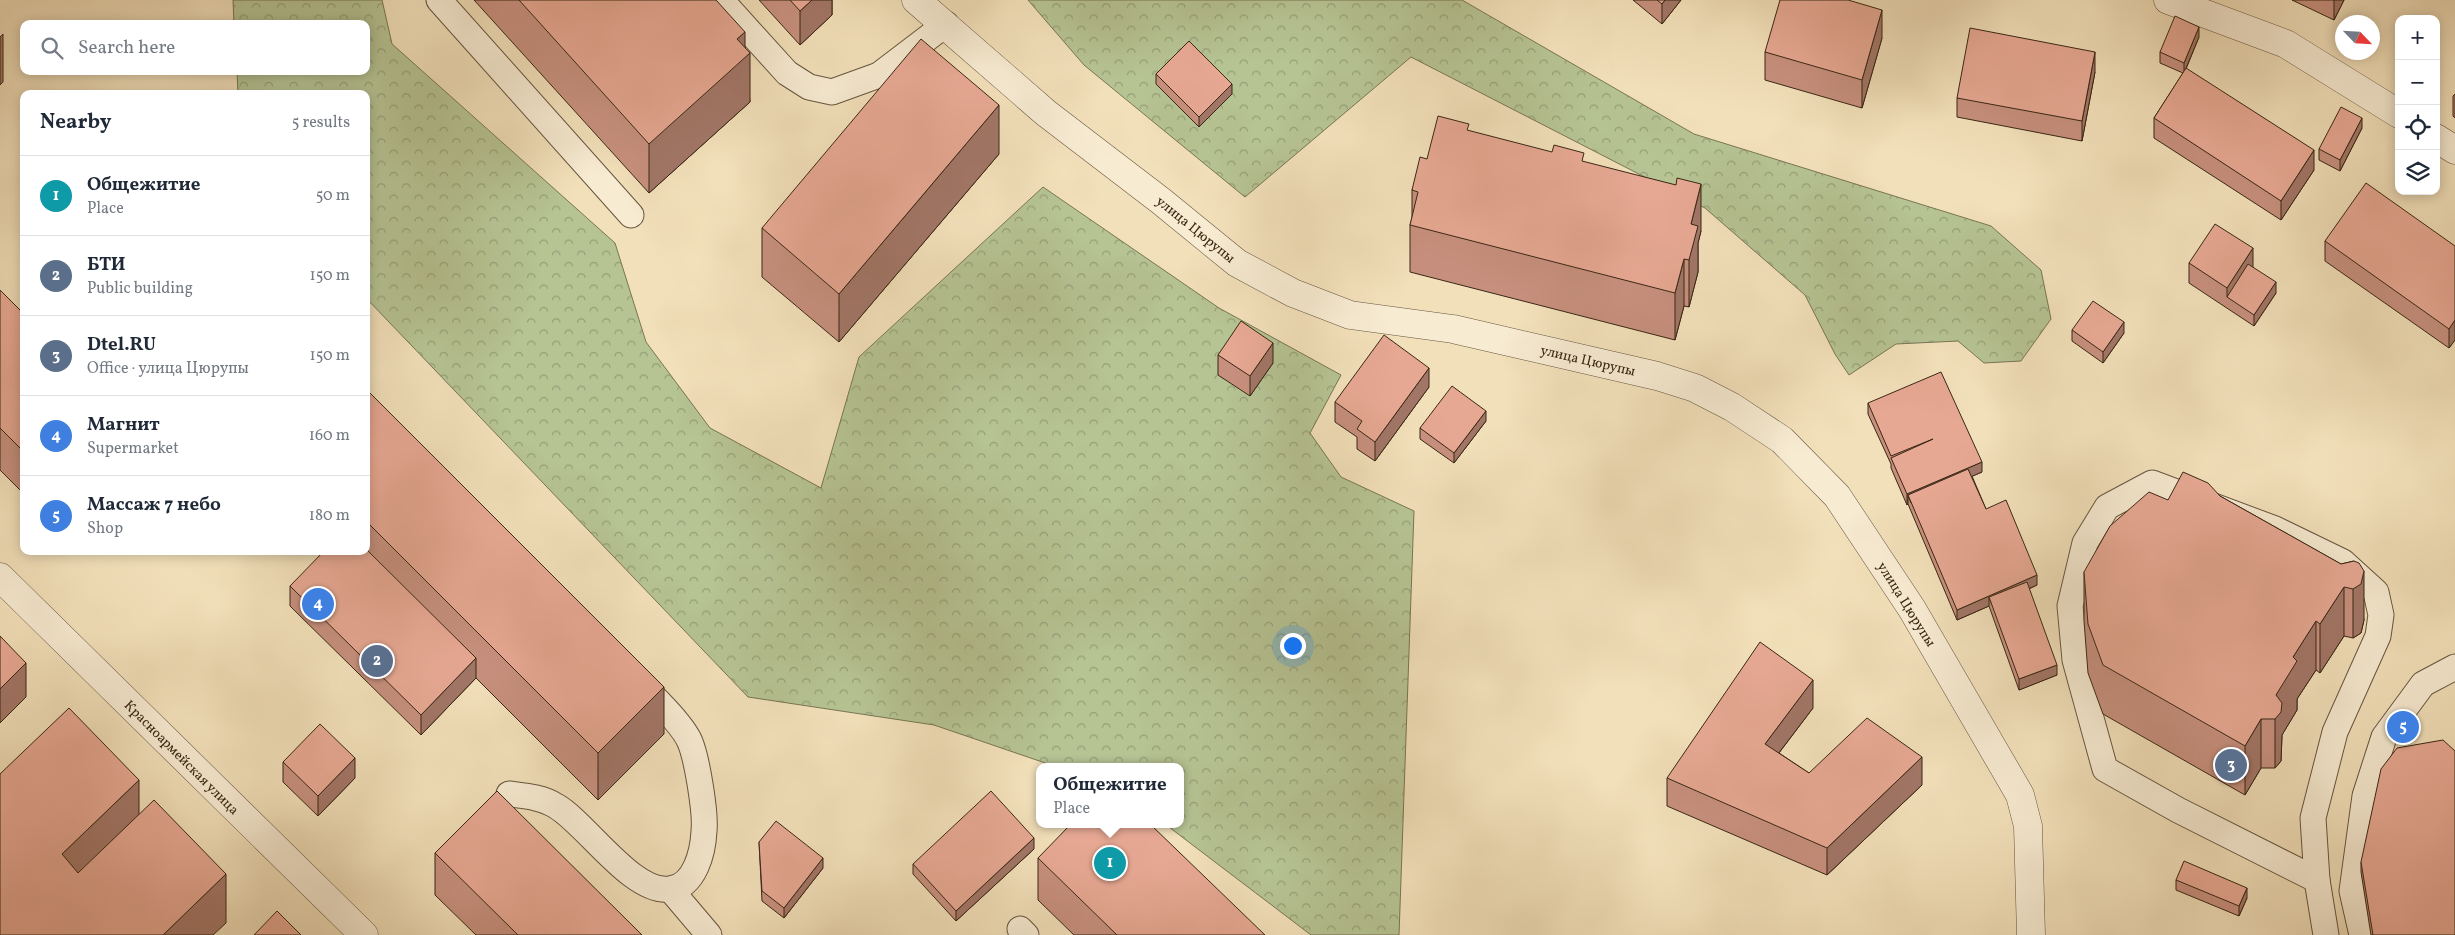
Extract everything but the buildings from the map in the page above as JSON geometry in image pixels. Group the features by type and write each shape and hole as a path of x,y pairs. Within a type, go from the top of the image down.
{"street":[{"name":"улица Цюрупы","path":"916,0 946,24 1046,113 1161,201 1237,263 1293,293 1350,315 1452,329 1657,376 1695,388 1732,407 1782,440 1837,496 1912,609 2020,795 2028,826 2031,935"},
{"path":"2168,0 2286,44 2395,112"},
{"path":"2440,141 2455,150"},
{"name":"Красноармейская улица","path":"0,577 364,935"}],"lane":[{"path":"440,0 631,215"},
{"path":"721,0 787,73 809,86 832,92 879,75 946,24"},
{"path":"2317,880 2178,810 2105,769 2075,660 2070,606 2085,542 2107,507 2152,483 2275,529 2343,562 2376,592 2381,615 2378,636 2335,732 2313,818 2317,880 2326,935"},
{"path":"509,794 533,797 556,806 634,877 651,886 670,889 688,880 697,864 705,830 699,782 690,741 659,702 624,667"},
{"path":"2362,935 2352,891 2366,796 2384,737 2423,684 2455,667"},
{"path":"670,889 709,935"}],"green space":[{"path":"233,0 382,0 392,44 615,243 646,342 710,428 821,488 859,357 1043,187 1219,308 1341,375 1310,433 1341,477 1414,511 1399,935 1311,935 1170,828 1184,828 1184,763 1045,763 934,725 748,697 370,302 370,90 238,90 237,75 370,75 370,20 234,20"},
{"path":"1028,0 1462,0 1694,134 1991,226 2041,270 2051,319 2021,361 1984,363 1958,341 1896,344 1849,375 1835,354 1805,295 1705,208 1411,57 1245,197 1084,65"}],"place":[{"name":"Магнит","path":"318,604"},
{"name":"БТИ","path":"377,661"},
{"name":"Массаж 7 небо","path":"2403,727"},
{"name":"Dtel.RU","path":"2231,765"},
{"name":"Общежитие","path":"1110,863"}]}
